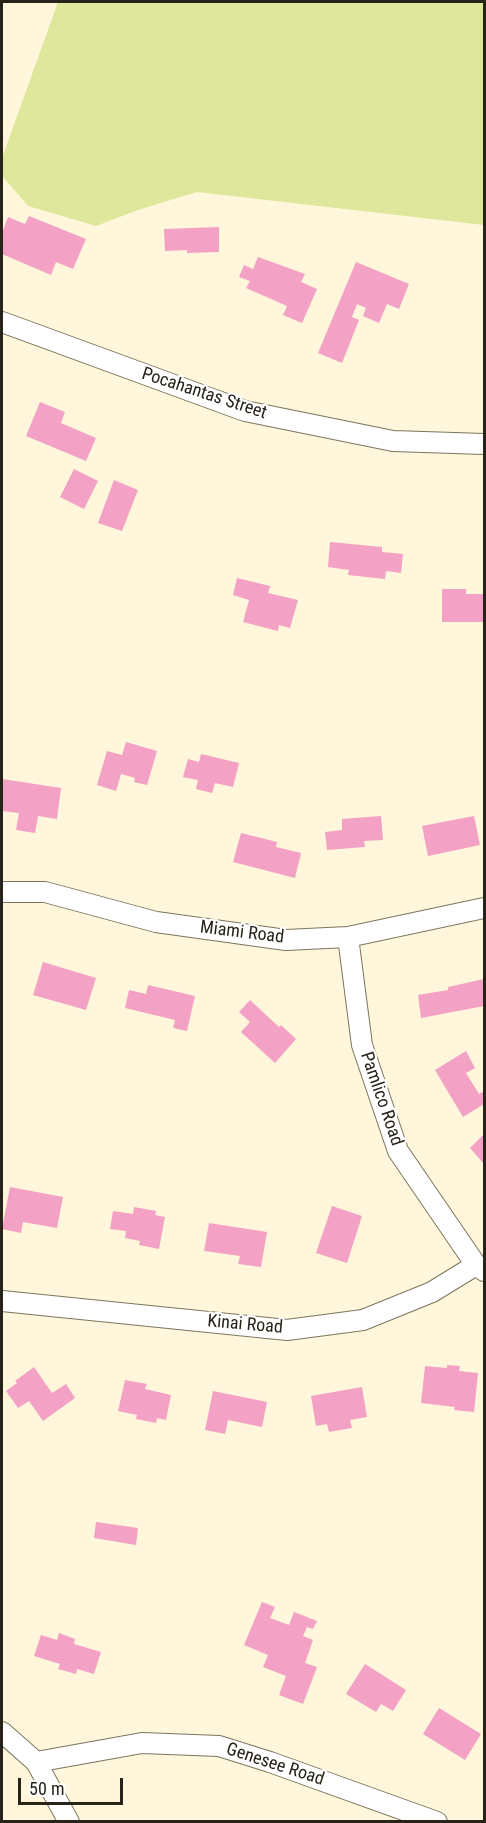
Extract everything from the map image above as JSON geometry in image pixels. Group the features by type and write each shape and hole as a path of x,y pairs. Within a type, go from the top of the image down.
{"street":[{"name":"Pocahantas Street","path":"2,322 244,411 393,441 484,444"},
{"name":"Miami Road","path":"2,892 45,892 156,922 286,940 348,937 484,908"},
{"name":"Pamlico Road","path":"348,937 362,1045 398,1151 480,1268"},
{"name":"Kinai Road","path":"2,1301 287,1330 363,1320 432,1292 480,1268"},
{"path":"2,1732 36,1762 69,1821"},
{"name":"Genesee Road","path":"36,1762 142,1743 219,1746 437,1821"}],"green space":[{"path":"58,2 484,2 484,225 197,192 96,226 28,206 2,176 2,158"}],"building":[{"path":"29,216 86,239 73,269 56,262 51,275 2,254 2,233 8,217 25,224"},
{"path":"219,227 219,252 165,251 164,229"},
{"path":"258,257 305,274 301,282 317,289 302,323 283,315 287,306 246,288 250,281 239,277 244,265 253,269"},
{"path":"356,262 409,284 399,309 387,304 379,323 363,316 366,308 357,304 352,317 359,320 342,363 318,353"},
{"path":"40,402 65,412 61,423 96,438 86,461 26,436"},
{"path":"74,469 98,481 84,509 60,497"},
{"path":"114,480 138,490 122,531 98,523"},
{"path":"330,542 382,547 382,552 403,554 401,573 386,571 385,579 348,575 349,570 328,567"},
{"path":"237,578 270,586 268,593 298,600 290,628 279,625 278,631 243,622 249,600 233,595"},
{"path":"442,589 466,589 466,594 484,594 484,622 442,622"},
{"path":"126,742 157,751 147,785 134,782 135,778 121,774 116,791 97,785 107,751 122,755"},
{"path":"201,754 239,763 233,787 215,783 212,793 196,789 198,780 183,777 188,759 199,762"},
{"path":"2,779 61,788 57,819 38,816 35,833 16,830 19,813 2,811"},
{"path":"381,816 383,840 364,841 365,847 327,850 325,832 342,830 342,819"},
{"path":"474,816 480,845 428,856 422,826"},
{"path":"241,833 277,842 276,847 301,853 295,878 233,862"},
{"path":"43,962 96,978 86,1010 33,995"},
{"path":"484,979 484,1006 421,1018 418,995 448,990 448,987"},
{"path":"148,985 195,996 187,1031 173,1028 175,1020 125,1008 129,990 146,994"},
{"path":"250,1000 279,1027 281,1025 296,1039 275,1063 241,1032 250,1022 239,1012"},
{"path":"466,1051 475,1068 466,1073 479,1094 484,1091 484,1104 463,1117 435,1070"},
{"path":"484,1134 484,1164 470,1148"},
{"path":"10,1187 63,1197 57,1228 23,1222 21,1233 2,1229"},
{"path":"332,1206 362,1216 347,1263 316,1253"},
{"path":"134,1207 156,1211 155,1215 165,1217 159,1249 139,1245 140,1241 125,1238 126,1231 110,1229 113,1211 133,1214"},
{"path":"209,1223 267,1232 261,1267 238,1264 240,1256 204,1251"},
{"path":"447,1365 460,1366 459,1371 478,1373 474,1412 421,1403 425,1366 447,1368"},
{"path":"34,1367 52,1393 66,1384 75,1398 43,1421 29,1401 18,1408 6,1391"},
{"path":"125,1380 147,1384 145,1389 171,1395 166,1420 157,1418 156,1423 136,1419 137,1415 118,1411"},
{"path":"362,1387 367,1417 350,1420 352,1428 329,1432 327,1424 316,1426 311,1396"},
{"path":"213,1391 267,1402 262,1427 228,1420 225,1434 205,1430"},
{"path":"96,1522 138,1528 136,1545 94,1538"},
{"path":"262,1602 275,1607 270,1618 289,1625 294,1612 317,1621 313,1629 307,1627 303,1636 313,1640 305,1663 317,1667 303,1704 279,1695 286,1676 263,1667 268,1655 244,1645"},
{"path":"59,1633 75,1639 74,1644 101,1652 94,1674 77,1669 76,1674 58,1669 60,1664 34,1656 41,1635 57,1640"},
{"path":"365,1664 406,1690 393,1711 381,1704 376,1712 346,1694"},
{"path":"439,1708 481,1734 465,1760 423,1734"}]}
